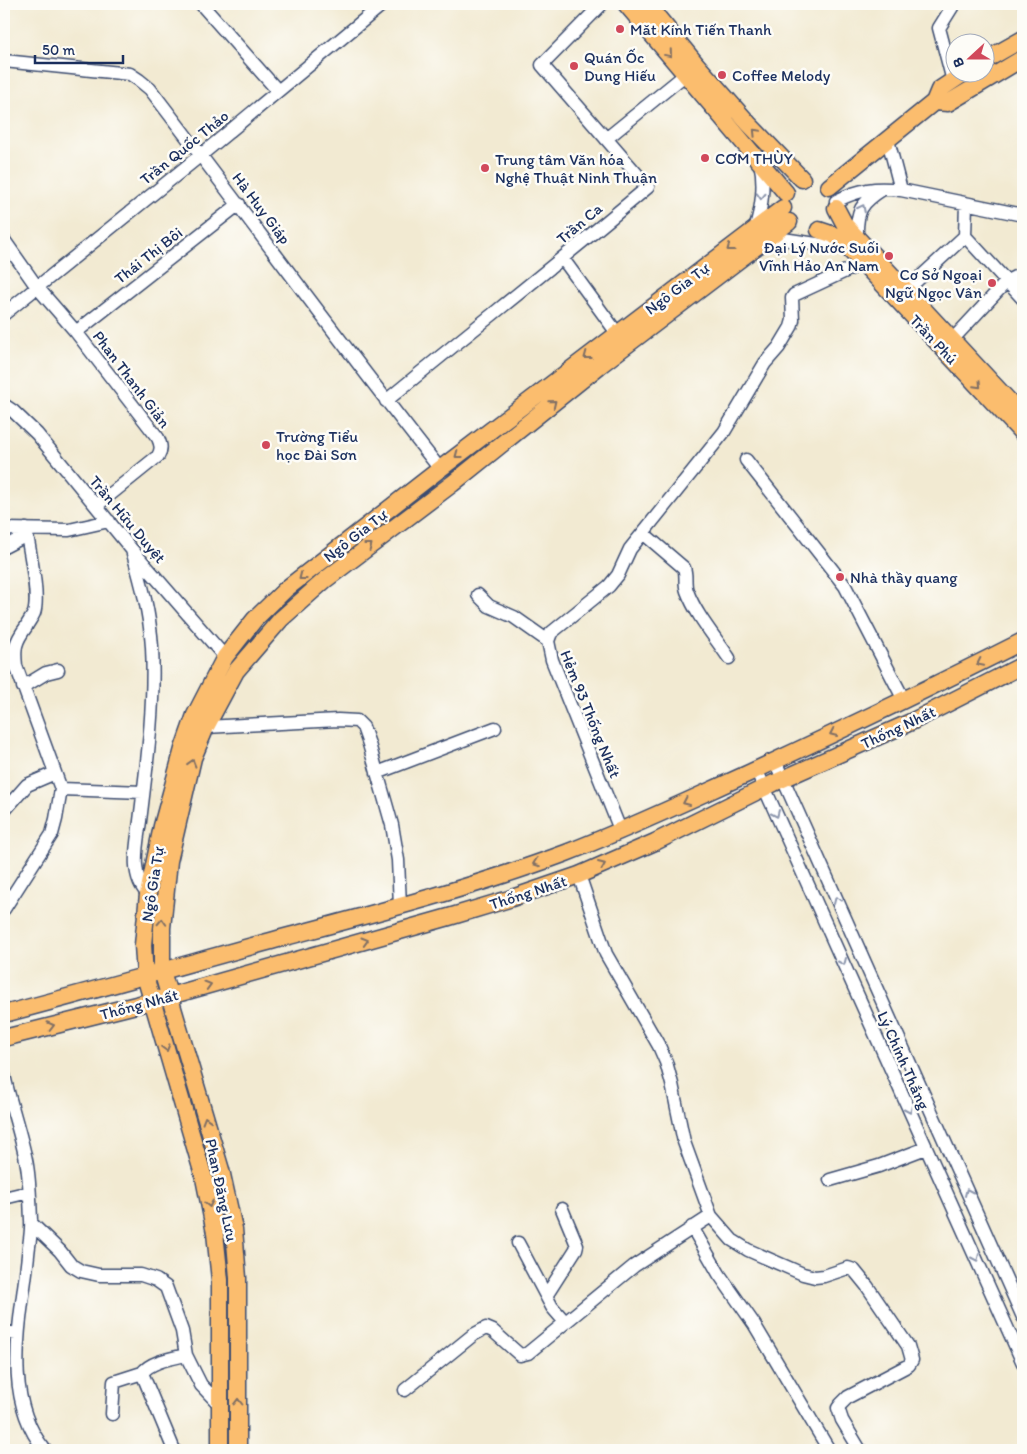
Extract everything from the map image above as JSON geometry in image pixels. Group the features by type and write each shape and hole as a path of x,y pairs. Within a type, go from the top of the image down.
{"main road":[{"path":"626,4 691,70 749,124 802,179"},
{"path":"647,4 691,70 760,162 786,208 803,230 819,230 831,221 834,198 888,140 934,102 939,90 951,82"},
{"path":"994,55 1023,39"},
{"path":"934,102 948,103 1023,58"},
{"path":"786,208 790,186 802,179 817,179 834,198"},
{"name":"Trần Phú","path":"834,198 863,263 902,294 952,339 1023,416"},
{"name":"Ngô Gia Tự","path":"152,1001 146,976 143,945 148,894 162,826 183,749 196,715 225,657 255,618 286,589 517,409 622,339 763,233 786,208"},
{"name":"Trần Phú","path":"819,230 853,243 902,294 1023,434"},
{"name":"Ngô Gia Tự","path":"169,996 162,970 162,928 169,861 193,758 206,727 236,671 281,619 325,580 528,424 622,339"},
{"path":"517,409 528,424"},
{"path":"440,469 452,484"},
{"path":"338,548 350,561"},
{"name":"Thống Nhất","path":"4,1014 400,906 502,876 621,832 904,700 1023,641"},
{"path":"225,657 236,671"},
{"name":"Thống Nhất","path":"4,1038 152,1001 449,917 579,875 628,854 764,788 913,721 1023,665"},
{"path":"904,700 913,721"},
{"path":"621,832 628,854"},
{"path":"444,893 449,917"},
{"name":"Phan Đăng Lưu","path":"169,996 221,1170 234,1229 238,1278 238,1450"},
{"name":"Phan Đăng Lưu","path":"152,1001 204,1178 215,1233 220,1280 220,1450"}],"street":[{"path":"201,4 278,91"},
{"name":"Trần Quốc Thảo","path":"4,314 384,4"},
{"name":"Trần Ca","path":"386,401 648,187 542,65 602,4"},
{"path":"944,39 939,28 954,4"},
{"name":"Hà Huy Giáp","path":"4,61 130,74 150,89 239,204 386,401 440,469"},
{"path":"606,139 691,70"},
{"path":"888,140 901,190"},
{"path":"760,162 762,173 760,216 763,233 853,243 859,212 867,199 884,188"},
{"path":"834,198 855,191 884,188 1023,215"},
{"name":"Thái Thị Bôi","path":"76,332 239,204"},
{"path":"966,204 965,236 1023,298"},
{"path":"902,294 965,236"},
{"name":"Phan Thanh Giản","path":"4,240 37,287 76,332 161,444 161,451 158,456 96,506"},
{"path":"562,259 622,339"},
{"name":"Hẻm 93 Thống Nhất","path":"621,832 552,660 548,641 551,634 609,586 618,575 630,549 724,432 765,363 787,335 793,320 792,304 794,295 863,263"},
{"path":"952,339 1007,281 1023,274"},
{"name":"Trần Hữu Duyệt","path":"4,405 20,417 37,434 132,550 225,657"},
{"path":"746,460 845,586 904,700"},
{"path":"4,529 26,532 69,530 109,520"},
{"path":"4,547 26,532"},
{"path":"4,909 52,834 61,789 16,666 14,649 17,640 34,613 35,598 26,532"},
{"path":"643,533 684,568 685,588 690,600 729,658"},
{"path":"132,550 145,601 152,646 150,745 136,868 137,878 142,888 148,894"},
{"path":"478,595 489,606 514,617 548,641"},
{"path":"23,687 46,673 58,670"},
{"path":"206,727 338,720 357,721 363,727 392,825 398,860 400,906"},
{"path":"378,773 495,728"},
{"name":"Lý Chính Thắng","path":"775,761 1023,1317"},
{"name":"Lý Chính Thắng","path":"756,769 1023,1363"},
{"path":"4,811 27,785 55,773"},
{"path":"61,789 144,792"},
{"path":"579,875 606,954 659,1046 666,1062 684,1142 711,1216 732,1240 748,1250 803,1274 816,1277 848,1268 854,1270 908,1346 912,1360 909,1365 848,1397 838,1408 842,1420 860,1450"},
{"path":"865,1012 883,1004"},
{"path":"4,1075 27,1162 31,1223 18,1334 17,1368 20,1395 38,1442 45,1450"},
{"path":"830,1180 878,1166 926,1148"},
{"path":"4,1198 29,1192"},
{"path":"546,1296 577,1245 562,1209"},
{"path":"405,1390 482,1330 489,1328 493,1330 520,1355 528,1352 634,1266 711,1216"},
{"path":"31,1223 60,1251 71,1265 81,1271 99,1275 141,1275 156,1280 166,1287 182,1331 186,1355 201,1385 220,1405"},
{"path":"692,1227 719,1274 754,1324 829,1450"},
{"path":"518,1243 555,1312 564,1322"},
{"path":"4,1332 18,1334"},
{"path":"112,1414 114,1382 142,1373 145,1369 168,1359 186,1355"},
{"path":"142,1373 174,1450"}],"place":[{"name":"Măt Kính Tiến Thanh","path":"620,29"},
{"name":"Quán Ốc Dung Hiếu","path":"574,66"},
{"name":"Coffee Melody","path":"722,75"},
{"name":"CƠM THÙY","path":"705,158"},
{"name":"Trung tâm Văn hóa Nghệ Thuật Ninh Thuận","path":"485,168"},
{"name":"Đại Lý Nước Suối Vĩnh Hảo An Nam","path":"889,256"},
{"name":"Cơ Sở Ngoại Ngữ Ngọc Vân","path":"992,283"},
{"name":"Trường Tiểu học Đài Sơn","path":"266,445"},
{"name":"Nhà thầy quang","path":"840,577"}]}
